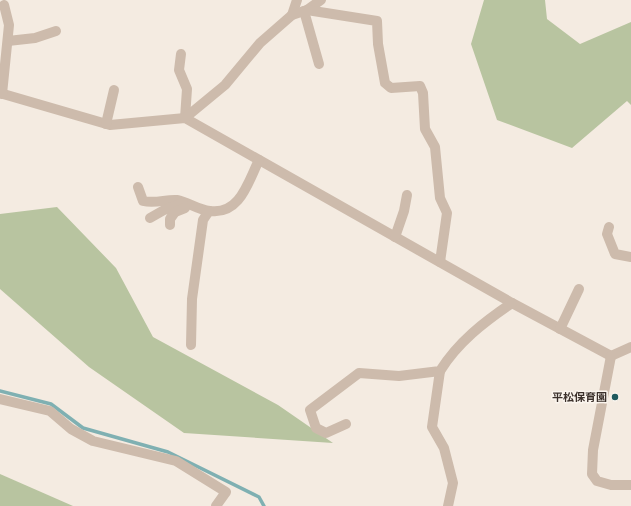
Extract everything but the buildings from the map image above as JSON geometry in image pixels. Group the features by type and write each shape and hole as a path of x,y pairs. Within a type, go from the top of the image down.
{"street":[{"path":"292,15 297,0"},
{"path":"4,5 9,25 1,88 106,124 145,123 185,118 225,85 260,43 292,15 306,10 321,0"},
{"path":"306,10 319,64"},
{"path":"306,10 377,20 378,44 385,83 391,88 420,86 423,93 425,128 435,147 440,198 447,213 440,262"},
{"path":"8,41 35,38 56,31"},
{"path":"181,54 180,70 187,89 185,118"},
{"path":"106,124 114,90"},
{"path":"185,118 512,303 611,356"},
{"path":"138,187 143,201 152,203 176,200 209,211 226,211 238,202 259,160"},
{"path":"395,237 404,211 407,195"},
{"path":"150,218 164,210 188,204"},
{"path":"170,225 170,219 175,212 188,204"},
{"path":"192,345 192,299 203,220 209,211"},
{"path":"609,227 607,234 615,254 631,257"},
{"path":"560,328 580,289"},
{"path":"448,506 453,483 444,448 432,427 440,371 451,353 488,319 512,303"},
{"path":"611,356 631,347"},
{"path":"611,356 593,450 592,474 597,481 611,485 631,485"},
{"path":"346,424 326,433 316,428 310,410 359,373 399,376 440,371"},
{"path":"0,399 50,411 71,429 93,441 176,461 226,492 216,506"}],"green space":[{"path":"484,0 545,0 547,19 580,44 631,22 631,105 627,101 572,148 497,120 471,44"},
{"path":"57,207 116,268 153,337 278,405 333,443 184,433 89,367 0,289 0,214"},
{"path":"0,474 73,506 0,506"}],"waterway":[{"path":"0,391 51,404 83,428 168,452 259,497 264,506"}],"place":[{"name":"平松保育園","path":"615,397"}]}
